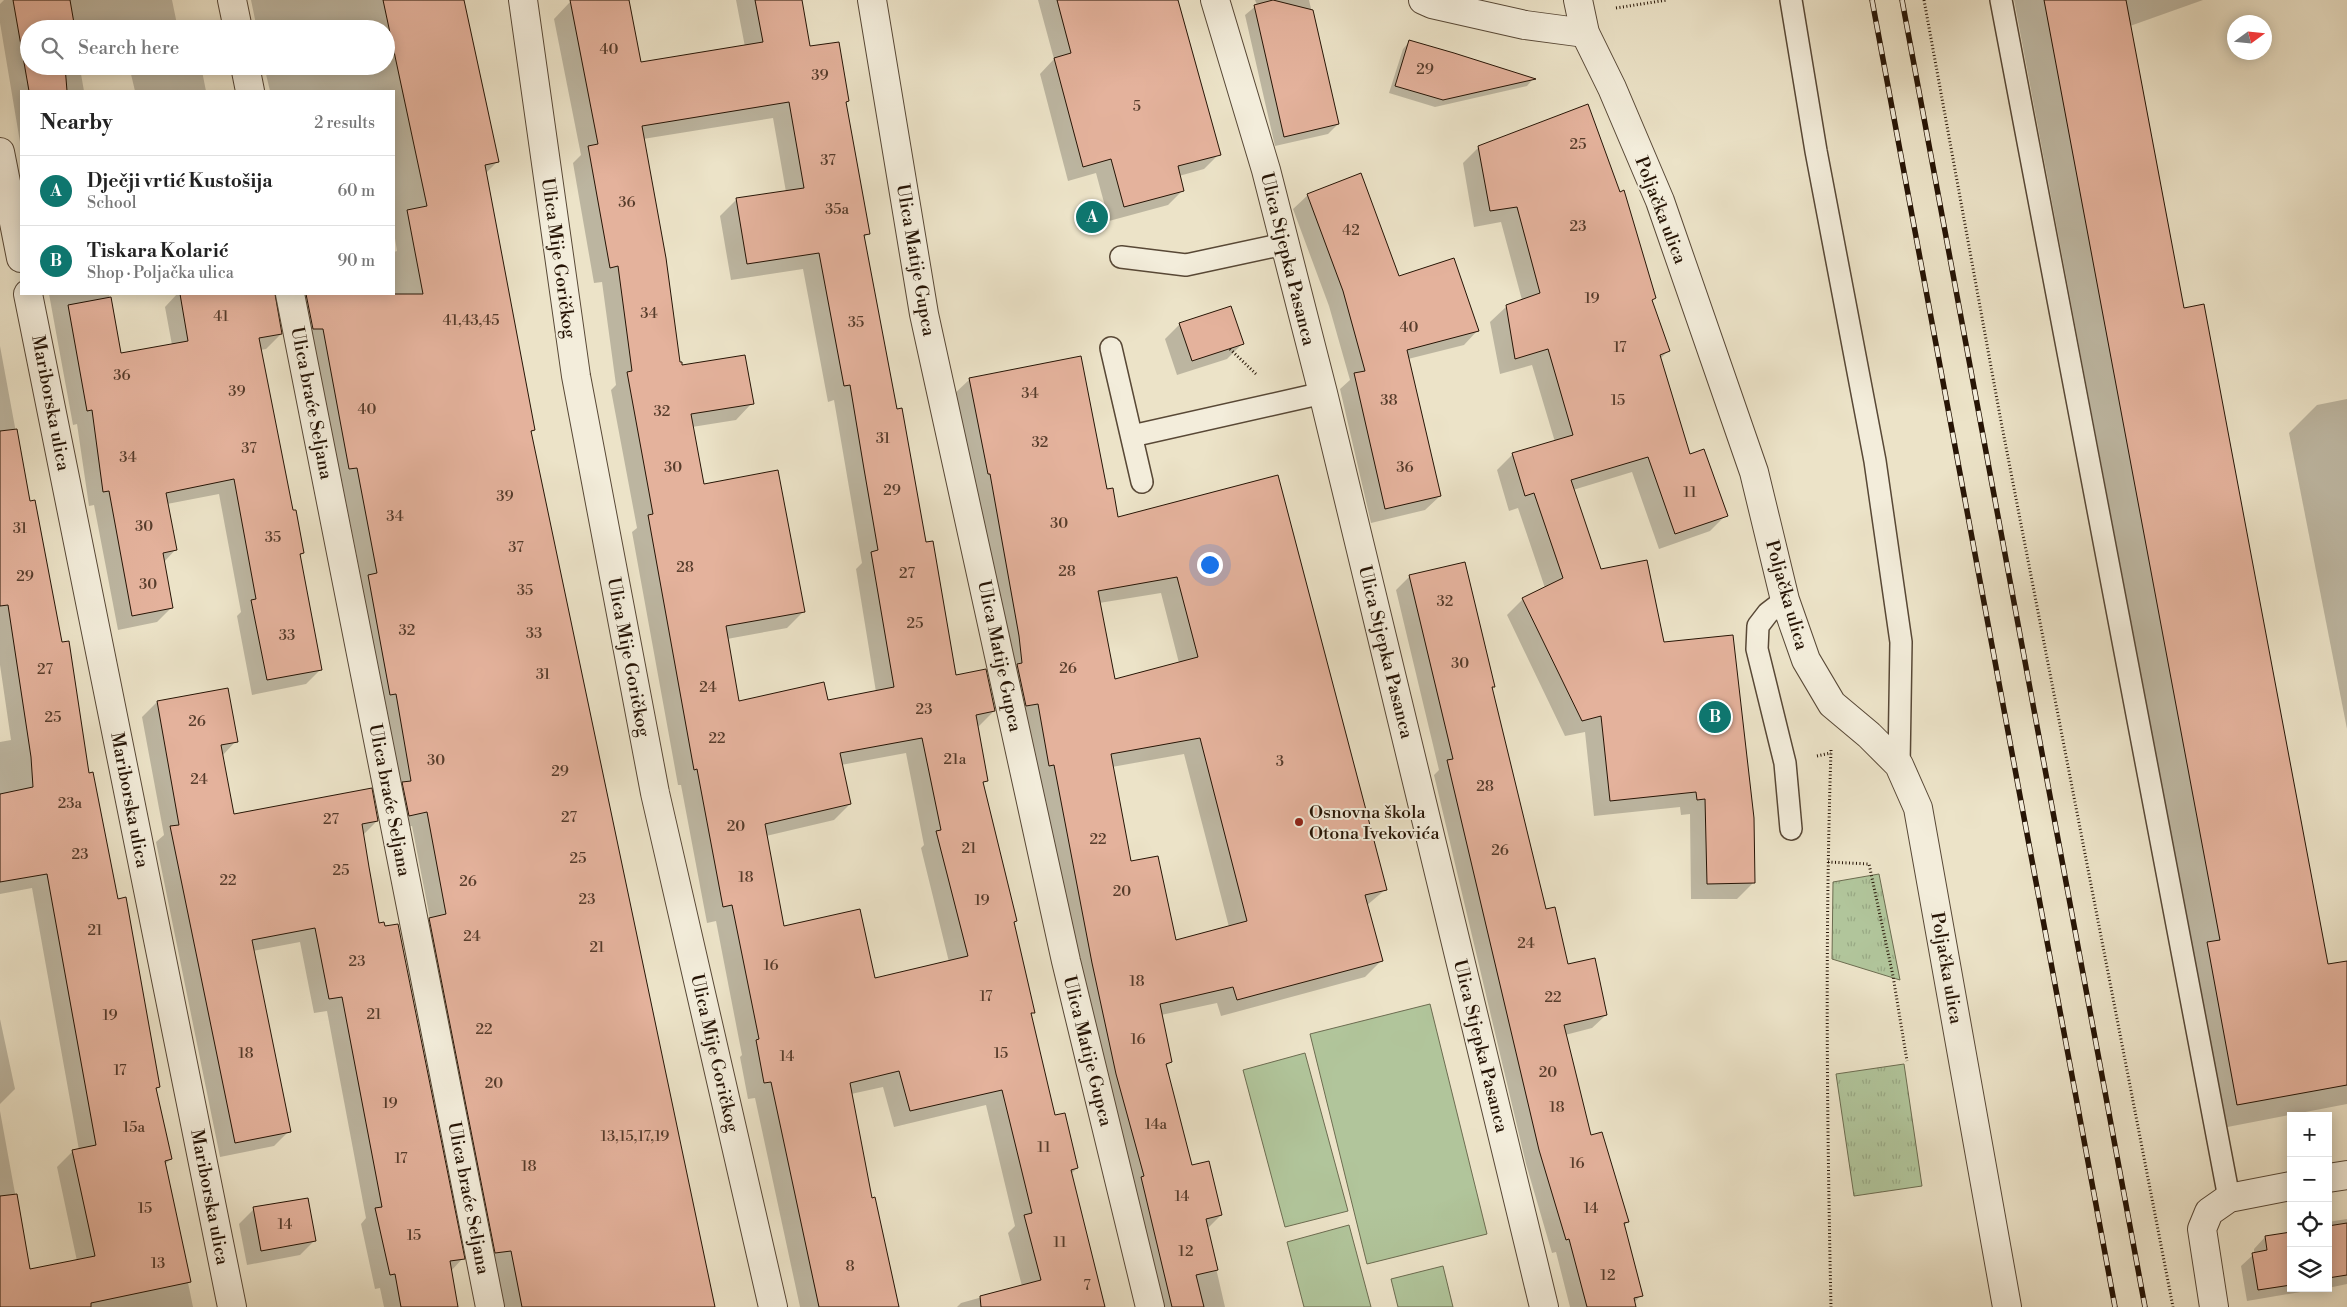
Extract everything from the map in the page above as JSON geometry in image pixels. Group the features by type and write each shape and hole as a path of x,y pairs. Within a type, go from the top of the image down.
{"street":[{"path":"232,0 236,20"},
{"name":"Ulica Mije Goričkog","path":"523,0 576,376 655,793 773,1307"},
{"name":"Ulica Matije Gupca","path":"872,0 924,314 1066,961 1150,1307"},
{"name":"Ulica Stjepka Pasanca","path":"1215,0 1266,170 1323,394 1544,1307"},
{"path":"1423,0 1432,4 1525,25 1581,16"},
{"name":"Poljačka ulica","path":"1581,16 1660,201 1754,472 1785,600 1806,660 1832,704 1869,735 1899,765 1918,808 2007,1307"},
{"path":"247,75 250,90"},
{"path":"0,152 20,253"},
{"name":"Mariborska ulica","path":"28,295 232,1307"},
{"name":"Ulica braće Seljana","path":"290,295 490,1307"},
{"path":"2332,1177 2347,1174"},
{"path":"2214,1307 2202,1229 2209,1212 2229,1198 2287,1187"}],"lane":[{"path":"1791,0 1818,161 1875,461 1900,642 1899,765"},
{"path":"2001,0 2229,1198"},
{"path":"1121,257 1186,265 1284,244"},
{"path":"1111,348 1142,482"},
{"path":"1132,436 1323,394"},
{"path":"1785,600 1768,613 1758,626 1757,649 1785,763 1791,830"}],"path":[{"path":"1581,16 1667,0"},
{"path":"1924,0 1984,331 2173,1307"},
{"path":"1831,1307 1826,1055 1832,704"},
{"path":"1828,862 1869,864 1893,976 1907,1061"}],"green space":[{"path":"1879,874 1900,980 1832,959 1833,882"},
{"path":"1430,1004 1487,1234 1367,1264 1310,1034"},
{"path":"1305,1053 1348,1211 1285,1227 1243,1070"},
{"path":"1904,1064 1922,1186 1854,1196 1836,1074"},
{"path":"1349,1225 1371,1307 1304,1307 1287,1242"},
{"path":"1443,1266 1453,1307 1398,1307 1391,1279"}],"building":[{"path":"13,0 70,0 73,20 20,20 20,40"},
{"path":"383,0 464,0 499,162 485,165 535,430 531,431 715,1307 522,1307 511,1251 495,1253 429,918 446,914 427,812 409,816 402,782 411,781 396,694 390,695 368,575 377,573 357,468 349,469 323,329 313,329 306,295 423,294 407,210 427,206 395,56 395,20 387,20"},
{"path":"570,0 629,0 641,62 763,42 755,0 802,0 810,46 839,42 849,101 846,102 870,234 864,235 897,409 902,408 926,542 933,541 956,675 986,669 995,711 976,715 988,781 983,782 1017,921 1014,922 1035,1013 1031,1013 1055,1115 1065,1113 1078,1168 1071,1170 1105,1307 981,1307 980,1296 1041,1280 1024,1215 1032,1213 1002,1090 910,1111 899,1071 850,1083 872,1198 875,1197 899,1307 819,1307 771,1082 764,1083 756,1040 759,1039 732,905 723,907 697,769 694,770 648,515 653,514 627,372 632,371 618,266 610,268 588,146 598,144","holes":["789,102 804,188 736,198 747,264 819,253 844,386 850,385 878,550 871,552 894,687 828,700 824,682 739,701 726,626 805,612 778,470 704,484 691,414 754,404 745,355 682,365 682,362 680,362 666,258 642,126","922,738 941,830 936,831 968,956 875,978 860,909 784,926 765,824 851,804 840,753"]},
{"path":"1057,0 1178,0 1221,155 1178,166 1184,191 1124,207 1111,159 1083,167 1054,58 1071,53"},
{"path":"1273,0 1313,10 1339,124 1284,137 1254,5"},
{"path":"2044,0 2126,0 2184,308 2204,304 2328,964 2347,961 2347,1085 2237,1105 2207,942 2220,940"},
{"path":"1409,40 1536,79 1443,100 1395,86"},
{"path":"26,75 66,75 67,90 29,90"},
{"path":"1588,104 1620,192 1624,190 1656,298 1652,300 1670,351 1660,355 1690,454 1704,449 1728,516 1675,534 1648,457 1571,480 1601,569 1647,560 1664,642 1733,635 1754,818 1755,883 1707,884 1705,799 1697,800 1696,792 1610,801 1601,716 1582,721 1522,598 1563,578 1534,493 1525,496 1512,453 1573,435 1548,349 1515,359 1506,305 1540,293 1517,207 1490,211 1478,146"},
{"path":"1361,173 1399,276 1454,258 1479,331 1407,350 1441,496 1385,509 1354,373 1365,371 1343,291 1307,194"},
{"path":"180,295 275,295 282,334 259,338 293,510 296,510 304,553 300,554 322,670 267,680 251,600 256,599 234,479 166,493 177,550 163,553 173,608 132,616 109,491 103,492 92,410 87,411 68,305 111,297 121,353 188,341"},
{"path":"1231,306 1244,344 1192,361 1179,323"},
{"path":"1081,356 1107,489 1113,488 1118,517 1278,475 1387,890 1365,895 1383,961 1237,1000 1233,987 1160,1004 1172,1062 1166,1064 1192,1165 1209,1161 1222,1215 1206,1219 1218,1270 1196,1275 1204,1307 1172,1307 1141,1177 1144,1176 1116,1074 1092,963 1054,765 1049,766 1038,704 1026,706 1017,664 1022,663 1019,636 990,474 988,474 969,378","holes":["1177,577 1198,657 1115,679 1098,591","1200,738 1247,921 1176,940 1158,856 1131,861 1111,754"]},
{"path":"17,429 30,501 35,500 62,642 69,641 89,773 93,772 118,899 126,897 160,1087 156,1088 172,1159 165,1161 191,1282 91,1303 91,1307 0,1307 0,1196 17,1194 30,1269 95,1256 72,1150 96,1145 47,874 0,882 0,794 33,787 31,757 8,605 0,606 0,431"},
{"path":"1465,562 1495,687 1492,687 1546,909 1555,907 1568,964 1595,958 1607,1015 1564,1025 1591,1135 1602,1132 1629,1222 1624,1223 1643,1296 1634,1298 1636,1307 1587,1307 1569,1239 1566,1240 1539,1150 1447,760 1453,759 1409,575"},
{"path":"228,688 238,742 221,745 234,814 372,788 378,821 362,824 369,867 379,923 384,922 385,926 398,924 465,1259 450,1261 458,1307 401,1307 395,1274 390,1275 375,1208 382,1207 342,997 329,999 315,928 252,940 291,1132 235,1143 170,826 179,825 157,701"},
{"path":"308,1198 316,1241 261,1251 253,1207"},
{"path":"2347,1223 2347,1275 2332,1277 2332,1247 2332,1225"},
{"path":"2287,1233 2287,1286 2258,1290 2252,1253 2267,1250 2265,1236"}],"railway":[{"path":"1872,0 2115,1307"},
{"path":"1902,0 2145,1307"}],"place":[{"name":"Dječji vrtić Kustošija","path":"1092,217"},
{"name":"Tiskara Kolarić","path":"1715,717"},
{"name":"Osnovna škola Otona Ivekovića","path":"1299,822"}]}
